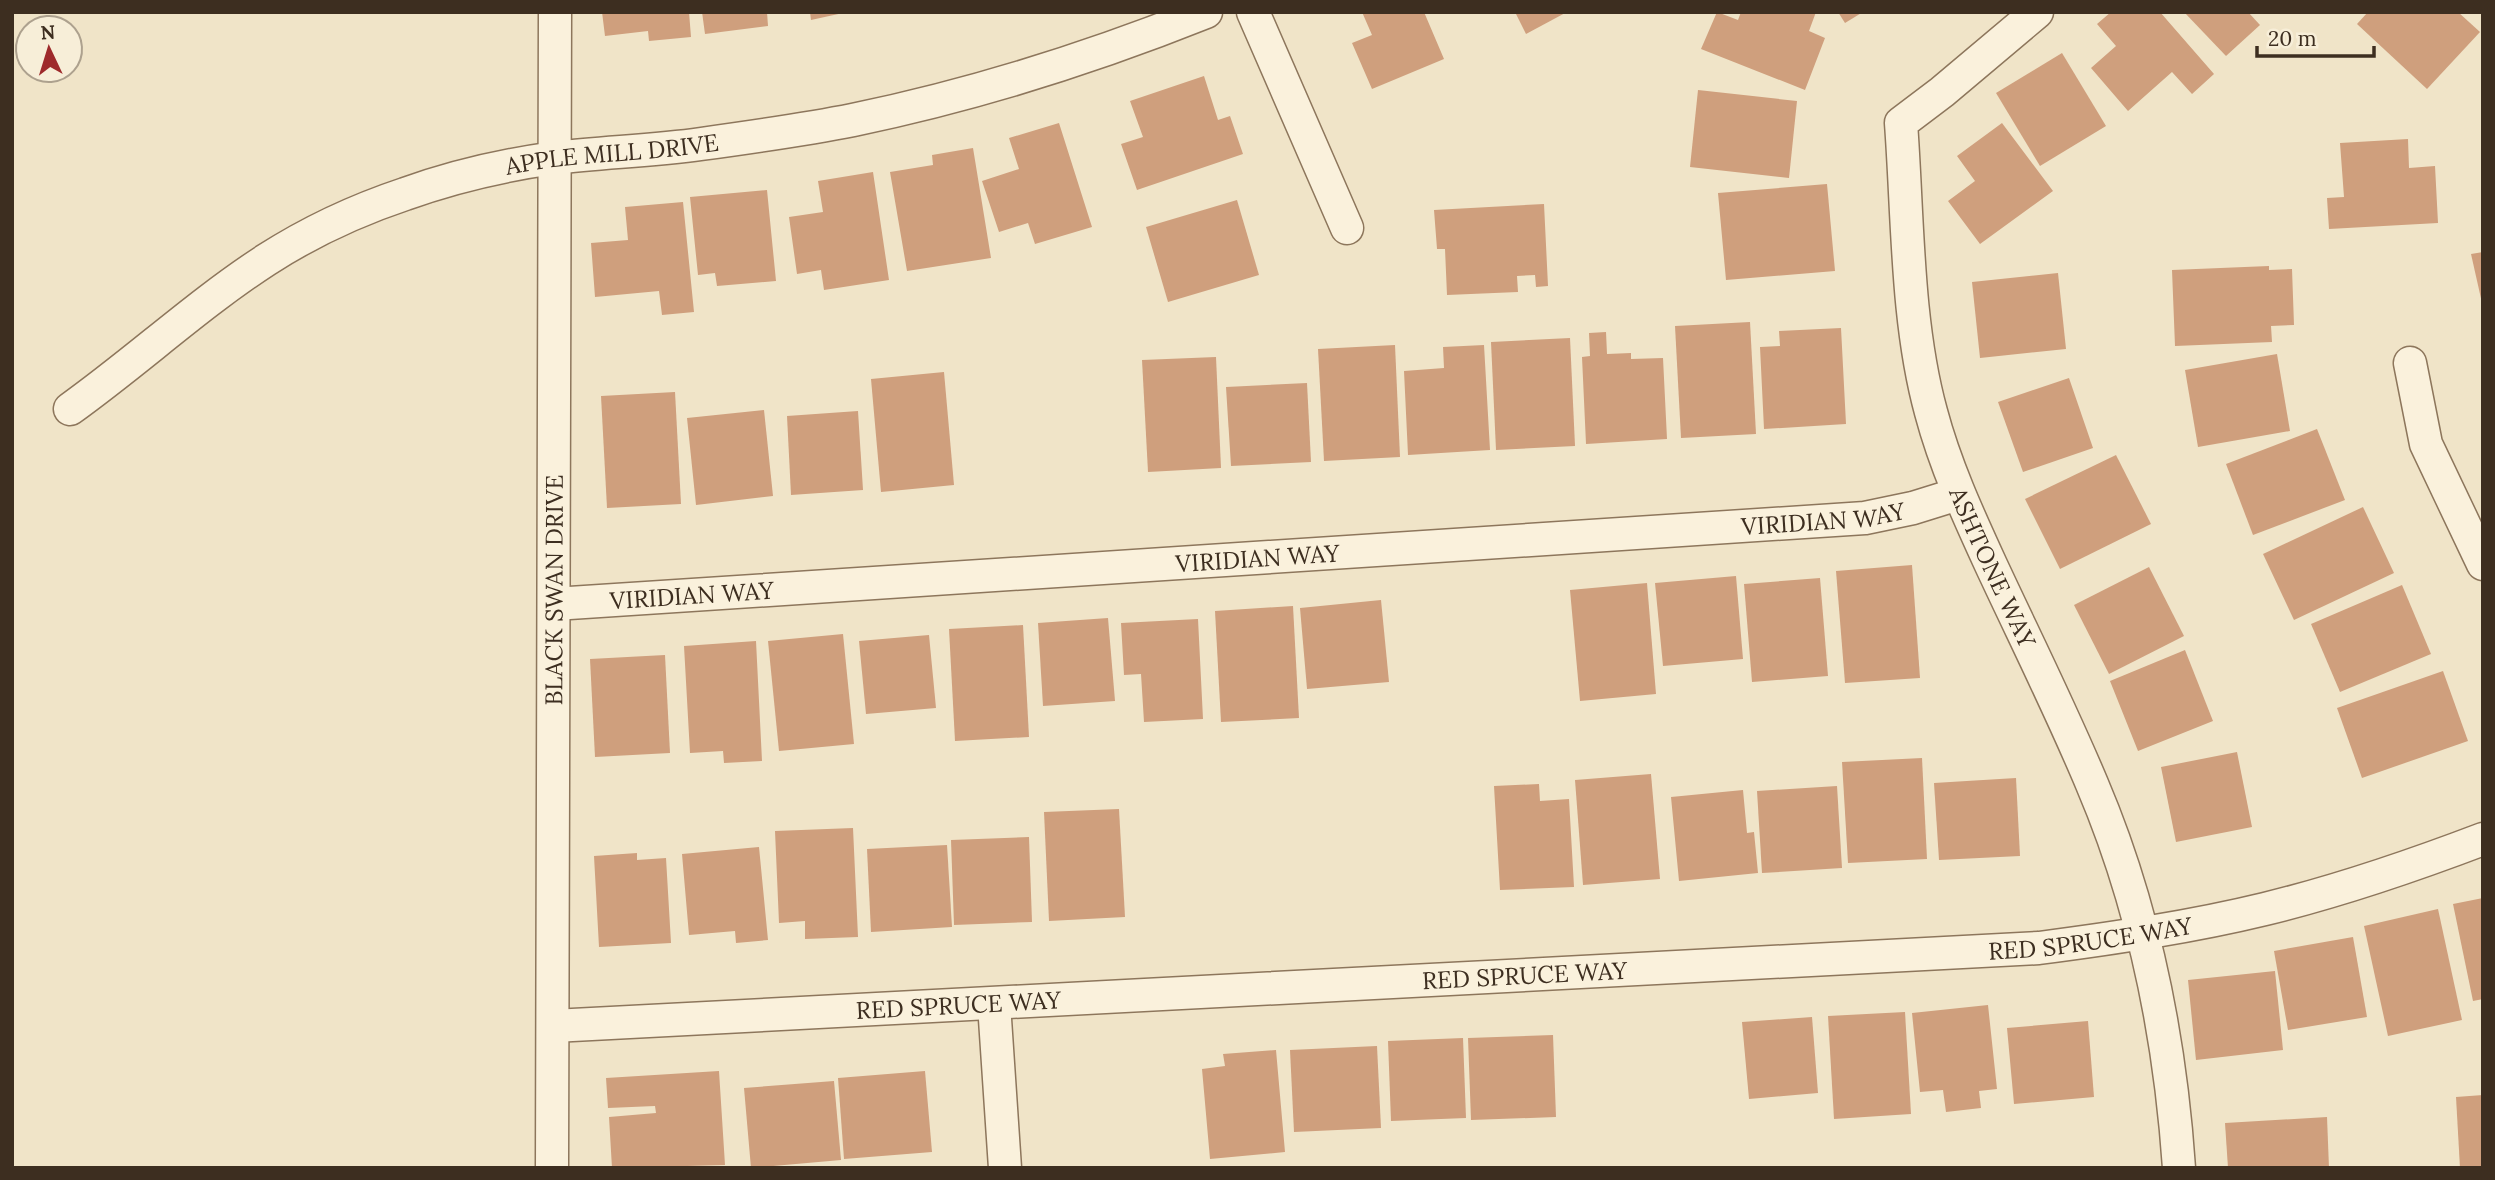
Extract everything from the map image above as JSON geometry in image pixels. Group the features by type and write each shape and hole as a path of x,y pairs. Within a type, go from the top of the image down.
{"street":[{"name":"BLACK SWAN DRIVE","path":"552,1168 555,12"},
{"name":"APPLE MILL DRIVE","path":"70,409 121,373 192,313 267,260 349,216 405,193 494,168 555,158 698,145 851,121 1052,69 1206,12"},
{"path":"1253,12 1347,228"},
{"name":"ASHTONE WAY","path":"2037,12 1942,92 1901,122 1915,326 1930,411 1958,494 2092,785 2126,875 2144,934 2163,1026 2179,1168"},
{"path":"2410,363 2426,444 2483,564"},
{"name":"VIRIDIAN WAY","path":"554,604 1865,518 1913,508 1958,494"},
{"name":"RED SPRUCE WAY","path":"553,1026 2039,948 2144,934 2265,909 2404,869 2483,839"},
{"path":"994,1004 1005,1168"}],"building":[{"path":"602,12 689,12 691,37 649,41 648,31 605,36"},
{"path":"702,12 767,12 768,26 705,34"},
{"path":"810,12 843,12 843,13 811,20"},
{"path":"1362,12 1424,12 1444,59 1372,89 1352,43 1372,35"},
{"path":"1515,12 1567,12 1526,34"},
{"path":"1717,12 1738,20 1741,12 1816,12 1809,31 1825,38 1805,90 1701,49"},
{"path":"1838,12 1863,12 1845,23"},
{"path":"2111,12 2160,12 2214,74 2192,94 2172,72 2128,111 2091,68 2116,46 2097,24"},
{"path":"2184,12 2248,12 2260,25 2226,56"},
{"path":"2368,12 2458,12 2480,32 2427,89 2357,24"},
{"path":"2062,53 2106,126 2040,166 1996,93"},
{"path":"1204,76 1218,120 1230,116 1243,154 1137,190 1121,144 1143,137 1130,101"},
{"path":"1698,90 1797,101 1789,178 1690,167"},
{"path":"1059,123 1092,227 1035,244 1028,223 999,232 982,181 1019,169 1009,138"},
{"path":"2002,123 2053,191 1980,244 1948,201 1975,181 1957,156"},
{"path":"2408,139 2409,168 2435,166 2438,223 2329,229 2327,198 2344,197 2340,143"},
{"path":"973,148 991,258 907,271 890,172 933,165 932,155"},
{"path":"873,172 889,280 824,290 821,270 797,274 789,217 823,212 818,181"},
{"path":"1827,184 1835,271 1726,280 1718,193"},
{"path":"767,190 776,281 717,286 715,273 698,275 690,197"},
{"path":"1237,200 1259,275 1168,302 1146,227"},
{"path":"683,202 694,312 662,315 659,291 595,297 591,243 628,240 625,207"},
{"path":"1544,204 1548,286 1536,287 1535,275 1517,276 1518,292 1447,295 1445,249 1437,249 1434,210"},
{"path":"2483,252 2483,303 2482,303 2471,254"},
{"path":"2269,266 2269,270 2292,269 2294,325 2271,326 2272,342 2175,346 2172,270"},
{"path":"2058,273 2066,349 1980,358 1972,282"},
{"path":"1750,322 1756,434 1681,438 1675,326"},
{"path":"1841,328 1846,424 1764,429 1760,347 1780,346 1779,331"},
{"path":"1606,332 1607,354 1631,353 1631,359 1663,358 1667,439 1586,444 1582,357 1590,356 1589,333"},
{"path":"1570,338 1575,446 1496,450 1491,342"},
{"path":"1395,345 1400,457 1324,461 1318,349"},
{"path":"1484,345 1490,450 1408,455 1404,371 1444,368 1443,347"},
{"path":"2277,354 2290,431 2198,447 2185,370"},
{"path":"1216,357 1221,468 1148,472 1142,360"},
{"path":"944,372 954,485 881,492 871,379"},
{"path":"2069,378 2093,448 2023,472 1998,402"},
{"path":"1307,383 1311,462 1231,466 1226,387"},
{"path":"675,392 681,504 607,508 601,396"},
{"path":"764,410 773,496 696,505 687,418"},
{"path":"858,411 863,490 791,495 787,416"},
{"path":"2317,429 2345,500 2253,535 2226,464"},
{"path":"2116,455 2151,524 2060,569 2025,499"},
{"path":"2363,507 2394,573 2294,620 2263,554"},
{"path":"1912,565 1920,678 1845,683 1836,571"},
{"path":"2149,567 2184,636 2109,674 2074,605"},
{"path":"1736,576 1743,659 1663,666 1655,583"},
{"path":"1820,578 1828,676 1752,682 1744,584"},
{"path":"1647,583 1656,694 1580,701 1570,590"},
{"path":"2402,585 2431,654 2340,692 2311,624"},
{"path":"1381,600 1389,682 1307,689 1300,608"},
{"path":"1293,606 1299,718 1221,722 1215,611"},
{"path":"1108,618 1115,701 1043,706 1038,623"},
{"path":"1198,619 1203,719 1144,722 1141,674 1124,675 1121,623"},
{"path":"1023,625 1029,737 955,741 949,629"},
{"path":"843,634 854,744 779,751 768,641"},
{"path":"929,635 936,708 866,714 859,641"},
{"path":"756,641 762,761 724,763 723,751 690,753 684,646"},
{"path":"2185,650 2213,721 2138,751 2110,681"},
{"path":"665,655 670,753 595,757 590,659"},
{"path":"2443,671 2468,741 2362,778 2337,708"},
{"path":"2237,752 2252,827 2176,842 2161,767"},
{"path":"1922,758 1927,859 1848,863 1842,762"},
{"path":"1651,774 1660,879 1583,885 1575,780"},
{"path":"2016,778 2020,856 1939,860 1934,783"},
{"path":"1539,784 1540,801 1569,799 1574,887 1500,890 1494,786"},
{"path":"1837,786 1842,868 1762,873 1757,791"},
{"path":"1743,790 1747,833 1754,832 1758,873 1679,881 1671,797"},
{"path":"1119,809 1125,917 1049,921 1044,812"},
{"path":"853,828 858,937 805,939 805,921 779,923 775,831"},
{"path":"1029,837 1032,922 954,925 951,840"},
{"path":"947,845 952,927 871,932 867,849"},
{"path":"759,847 768,940 736,943 735,931 689,935 682,854"},
{"path":"637,853 637,860 666,858 671,943 599,947 594,856"},
{"path":"2483,898 2483,999 2473,1001 2453,904"},
{"path":"2438,909 2462,1020 2388,1036 2364,926"},
{"path":"2353,937 2367,1017 2288,1030 2274,951"},
{"path":"2275,971 2283,1050 2196,1060 2188,980"},
{"path":"1988,1005 1997,1089 1979,1091 1981,1108 1946,1112 1943,1090 1920,1092 1912,1013"},
{"path":"1905,1012 1911,1114 1834,1119 1828,1016"},
{"path":"1812,1017 1818,1093 1749,1099 1742,1022"},
{"path":"2088,1021 2094,1097 2014,1104 2007,1028"},
{"path":"1553,1035 1556,1117 1471,1120 1468,1038"},
{"path":"1463,1038 1466,1118 1391,1121 1388,1041"},
{"path":"1377,1046 1381,1128 1294,1132 1290,1050"},
{"path":"1276,1050 1285,1152 1210,1159 1202,1069 1225,1066 1223,1054"},
{"path":"719,1071 725,1165 612,1168 609,1117 656,1113 655,1106 608,1108 606,1078"},
{"path":"925,1071 932,1152 844,1159 838,1078"},
{"path":"834,1081 841,1160 751,1168 744,1088"},
{"path":"2483,1095 2483,1168 2460,1168 2456,1097"},
{"path":"2327,1117 2329,1168 2228,1168 2225,1123"}]}
